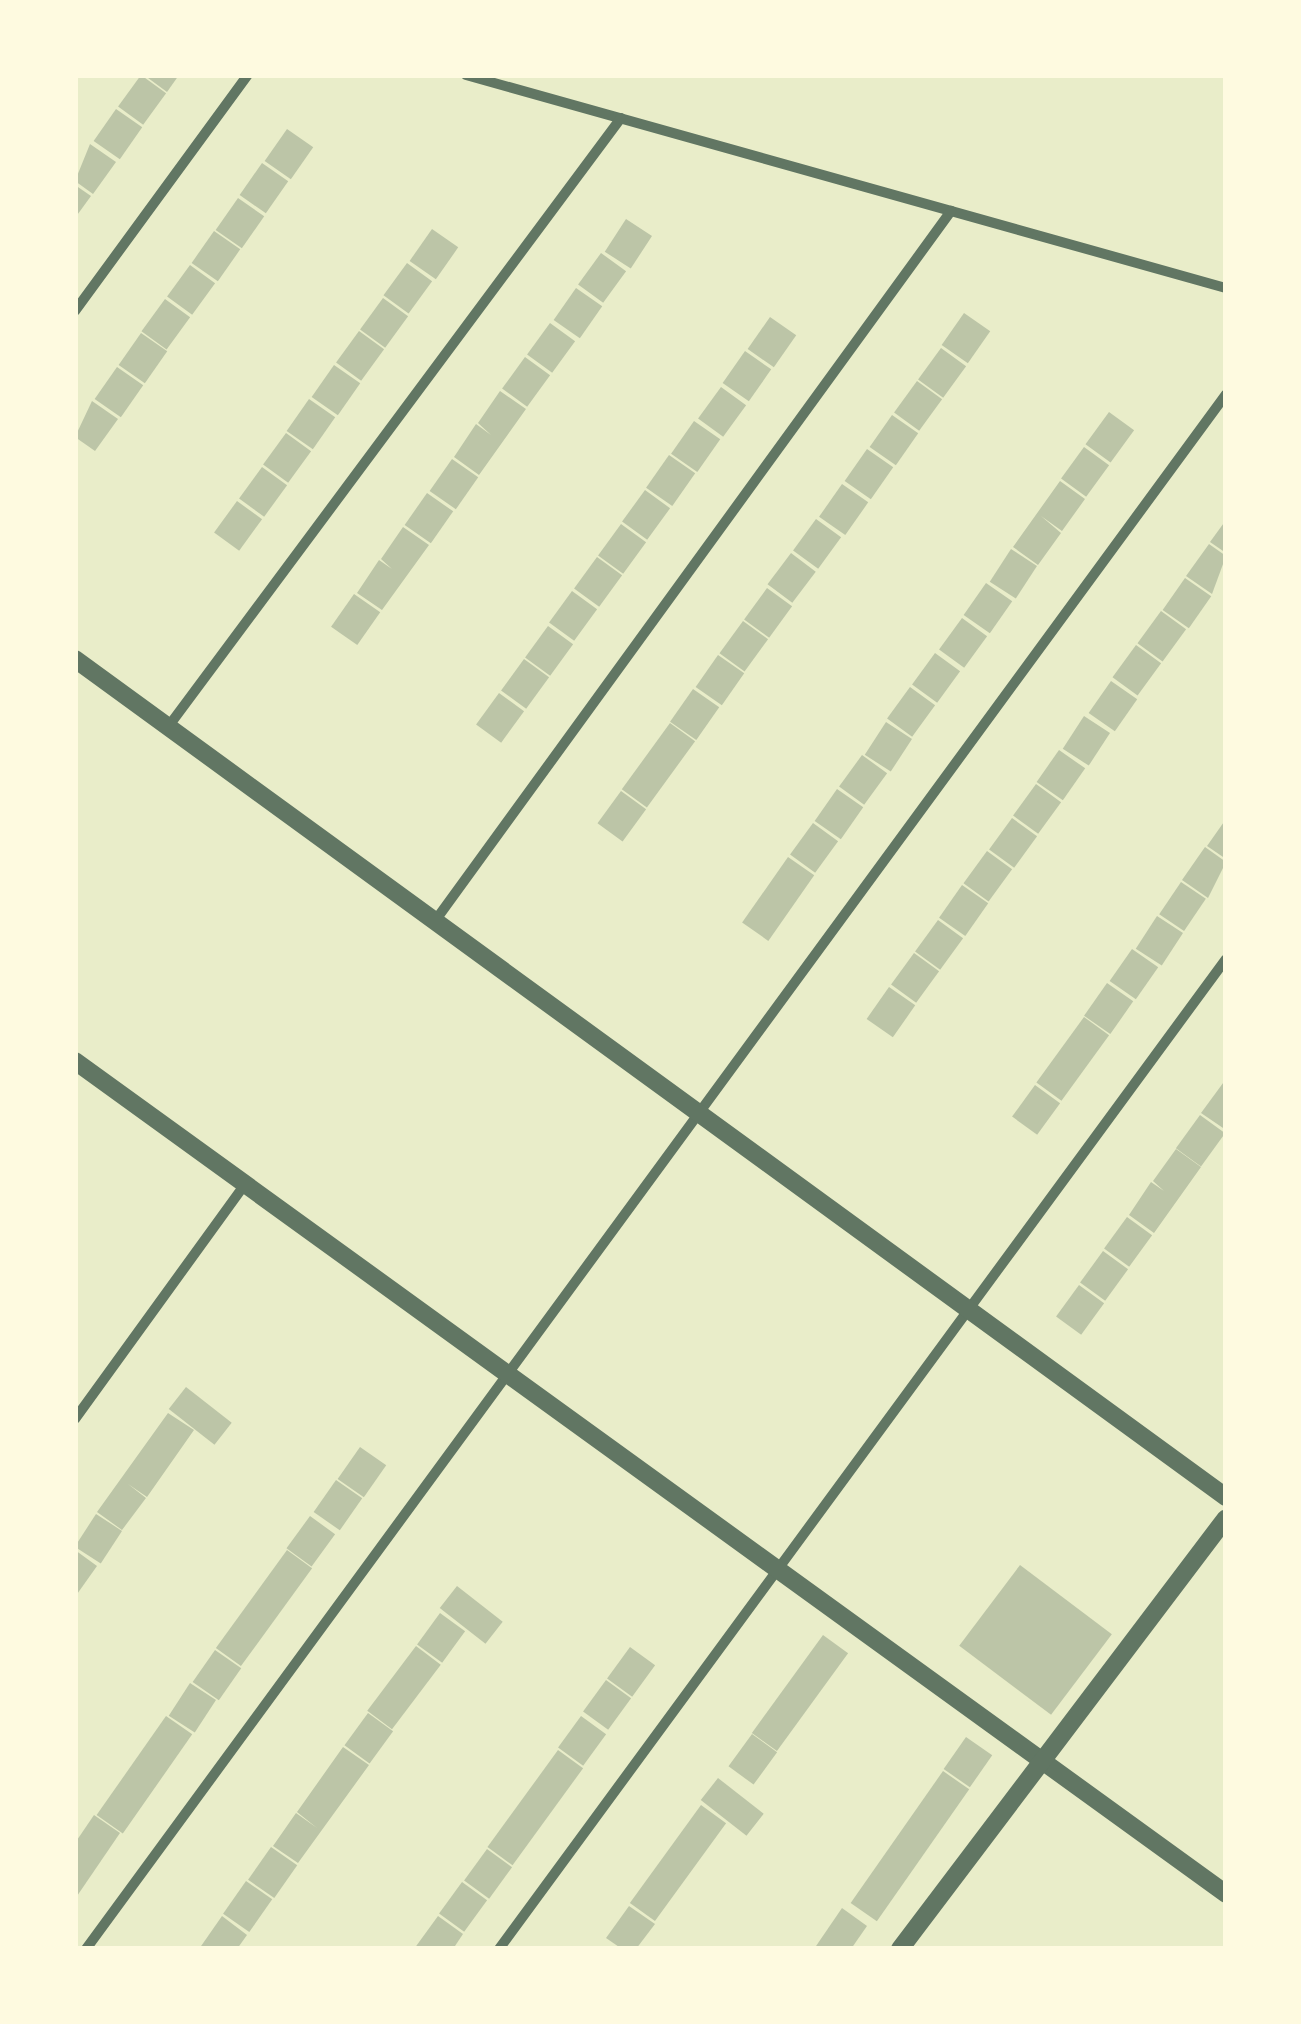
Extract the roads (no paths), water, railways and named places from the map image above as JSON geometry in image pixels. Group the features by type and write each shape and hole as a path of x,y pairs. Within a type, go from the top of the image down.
{"street":[{"path":"75,311 248,75"},
{"path":"466,75 1226,288"},
{"path":"168,727 621,118"},
{"path":"435,921 951,211"},
{"path":"86,1949 504,1372 702,1116 1226,394"},
{"path":"75,659 1226,1497"},
{"path":"498,1949 1226,959"},
{"path":"75,1061 1226,1894"},
{"path":"75,1419 245,1184"},
{"path":"900,1949 1039,1759 1226,1518"}]}
